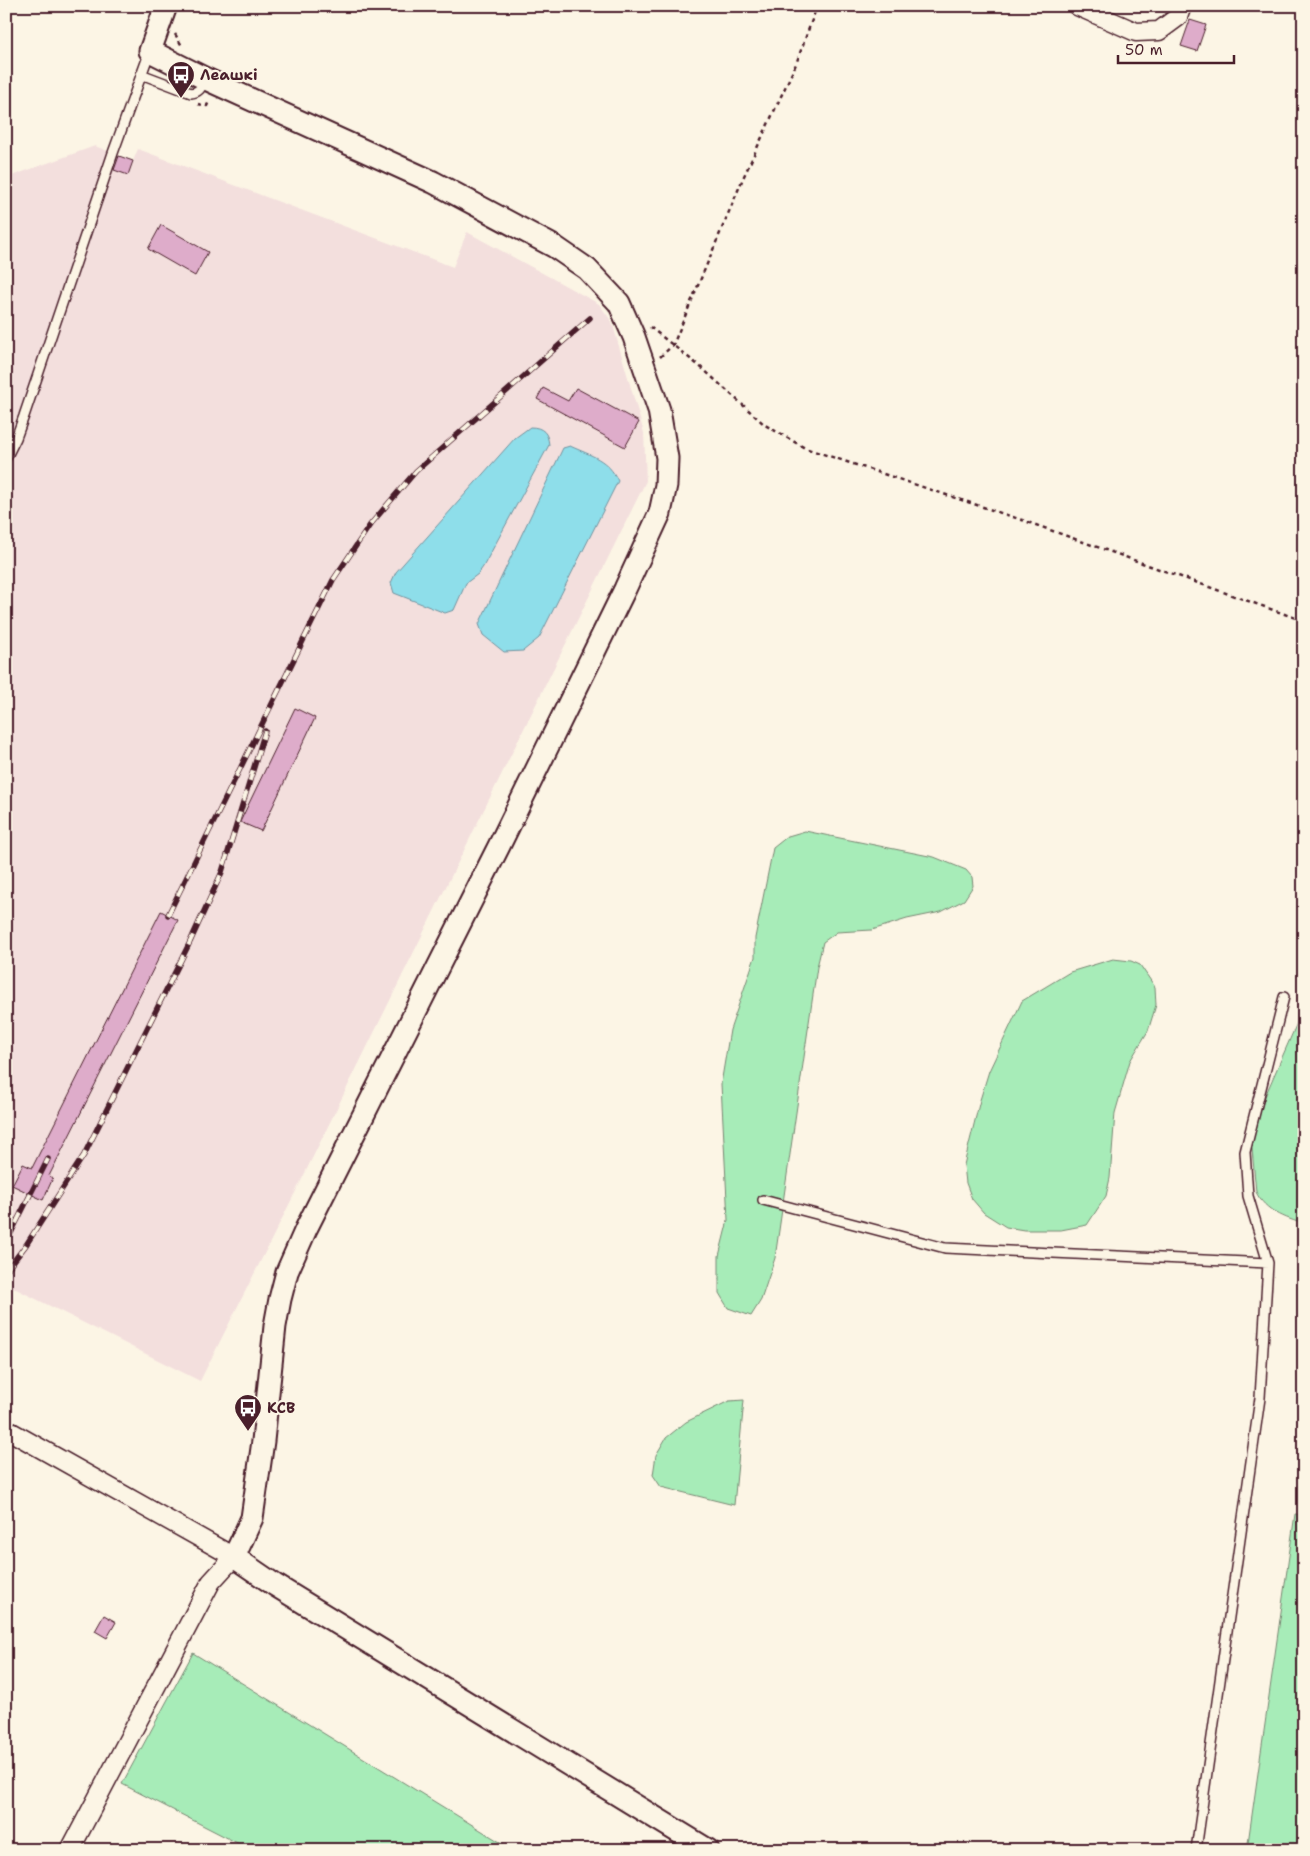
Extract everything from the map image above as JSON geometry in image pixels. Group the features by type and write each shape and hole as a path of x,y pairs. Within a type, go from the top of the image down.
{"street":[{"path":"70,1850 211,1582 234,1557 252,1518 264,1441 275,1326 287,1272 306,1229 500,846 629,581 660,514 666,485 667,458 659,410 634,337 619,302 587,270 555,247 433,182 206,79 150,51 166,6"},
{"path":"1077,6 1136,32 1159,31 1178,18 1182,6"},
{"path":"6,1429 234,1557 283,1590 695,1846"}],"lane":[{"path":"6,458 24,416 150,51"},
{"path":"141,74 191,93 197,93 201,90 206,79"},
{"path":"1196,1850 1260,1398 1268,1263 1248,1196 1245,1152 1284,997"},
{"path":"763,1200 945,1248 1268,1263"}],"path":[{"path":"673,345 744,176 796,64 817,6"},
{"path":"650,327 703,369 765,425 805,448 1022,520 1304,621"}],"shaded area":[{"path":"95,146 133,161 138,149 453,267 467,232 599,304 612,322 644,433 646,481 301,1181 200,1381 6,1284 6,178"}],"green space":[{"path":"805,831 934,857 966,870 972,877 973,886 964,900 941,912 907,919 872,930 837,932 823,942 817,967 775,1258 761,1300 751,1316 728,1308 719,1293 719,1256 728,1220 721,1084 730,1030 755,957 755,938 773,848 788,836"},
{"path":"1113,959 1131,961 1140,965 1155,987 1156,1005 1148,1031 1130,1061 1115,1113 1110,1178 1106,1196 1087,1225 1061,1230 1024,1230 1006,1227 984,1213 972,1199 966,1183 964,1165 989,1071 1022,1001 1070,972"},
{"path":"1304,1007 1304,1224 1276,1213 1260,1199 1256,1192 1251,1138 1266,1094"},
{"path":"744,1400 734,1505 661,1487 653,1475 656,1455 666,1438 686,1422 729,1401"},
{"path":"1295,1514 1304,1515 1304,1850 1247,1850"},
{"path":"193,1653 513,1850 251,1850 122,1784"}],"water":[{"path":"530,427 538,428 544,432 549,445 483,567 478,574 466,583 454,610 445,613 394,593 391,583 396,572 515,438"},
{"path":"570,446 604,463 618,481 539,638 523,651 504,652 483,635 479,624 563,448"}],"building":[{"path":"1190,20 1206,25 1197,51 1181,46"},
{"path":"119,156 133,161 128,175 114,170"},
{"path":"161,225 208,252 195,276 148,249"},
{"path":"543,388 568,401 576,388 639,422 625,447 537,399"},
{"path":"295,708 315,718 261,831 240,822"},
{"path":"161,911 178,920 49,1176 53,1178 43,1200 12,1185 23,1164 32,1168"},
{"path":"104,1615 116,1622 107,1638 95,1631"}],"railway":[{"path":"168,915 333,580 370,525 416,471 590,318"},
{"path":"6,1271 26,1245 84,1155 190,942 222,872 265,731"},
{"path":"6,1243 48,1159"}],"place":[{"name":"Леашкі","path":"181,99"},
{"name":"КСВ","path":"248,1432"}]}
